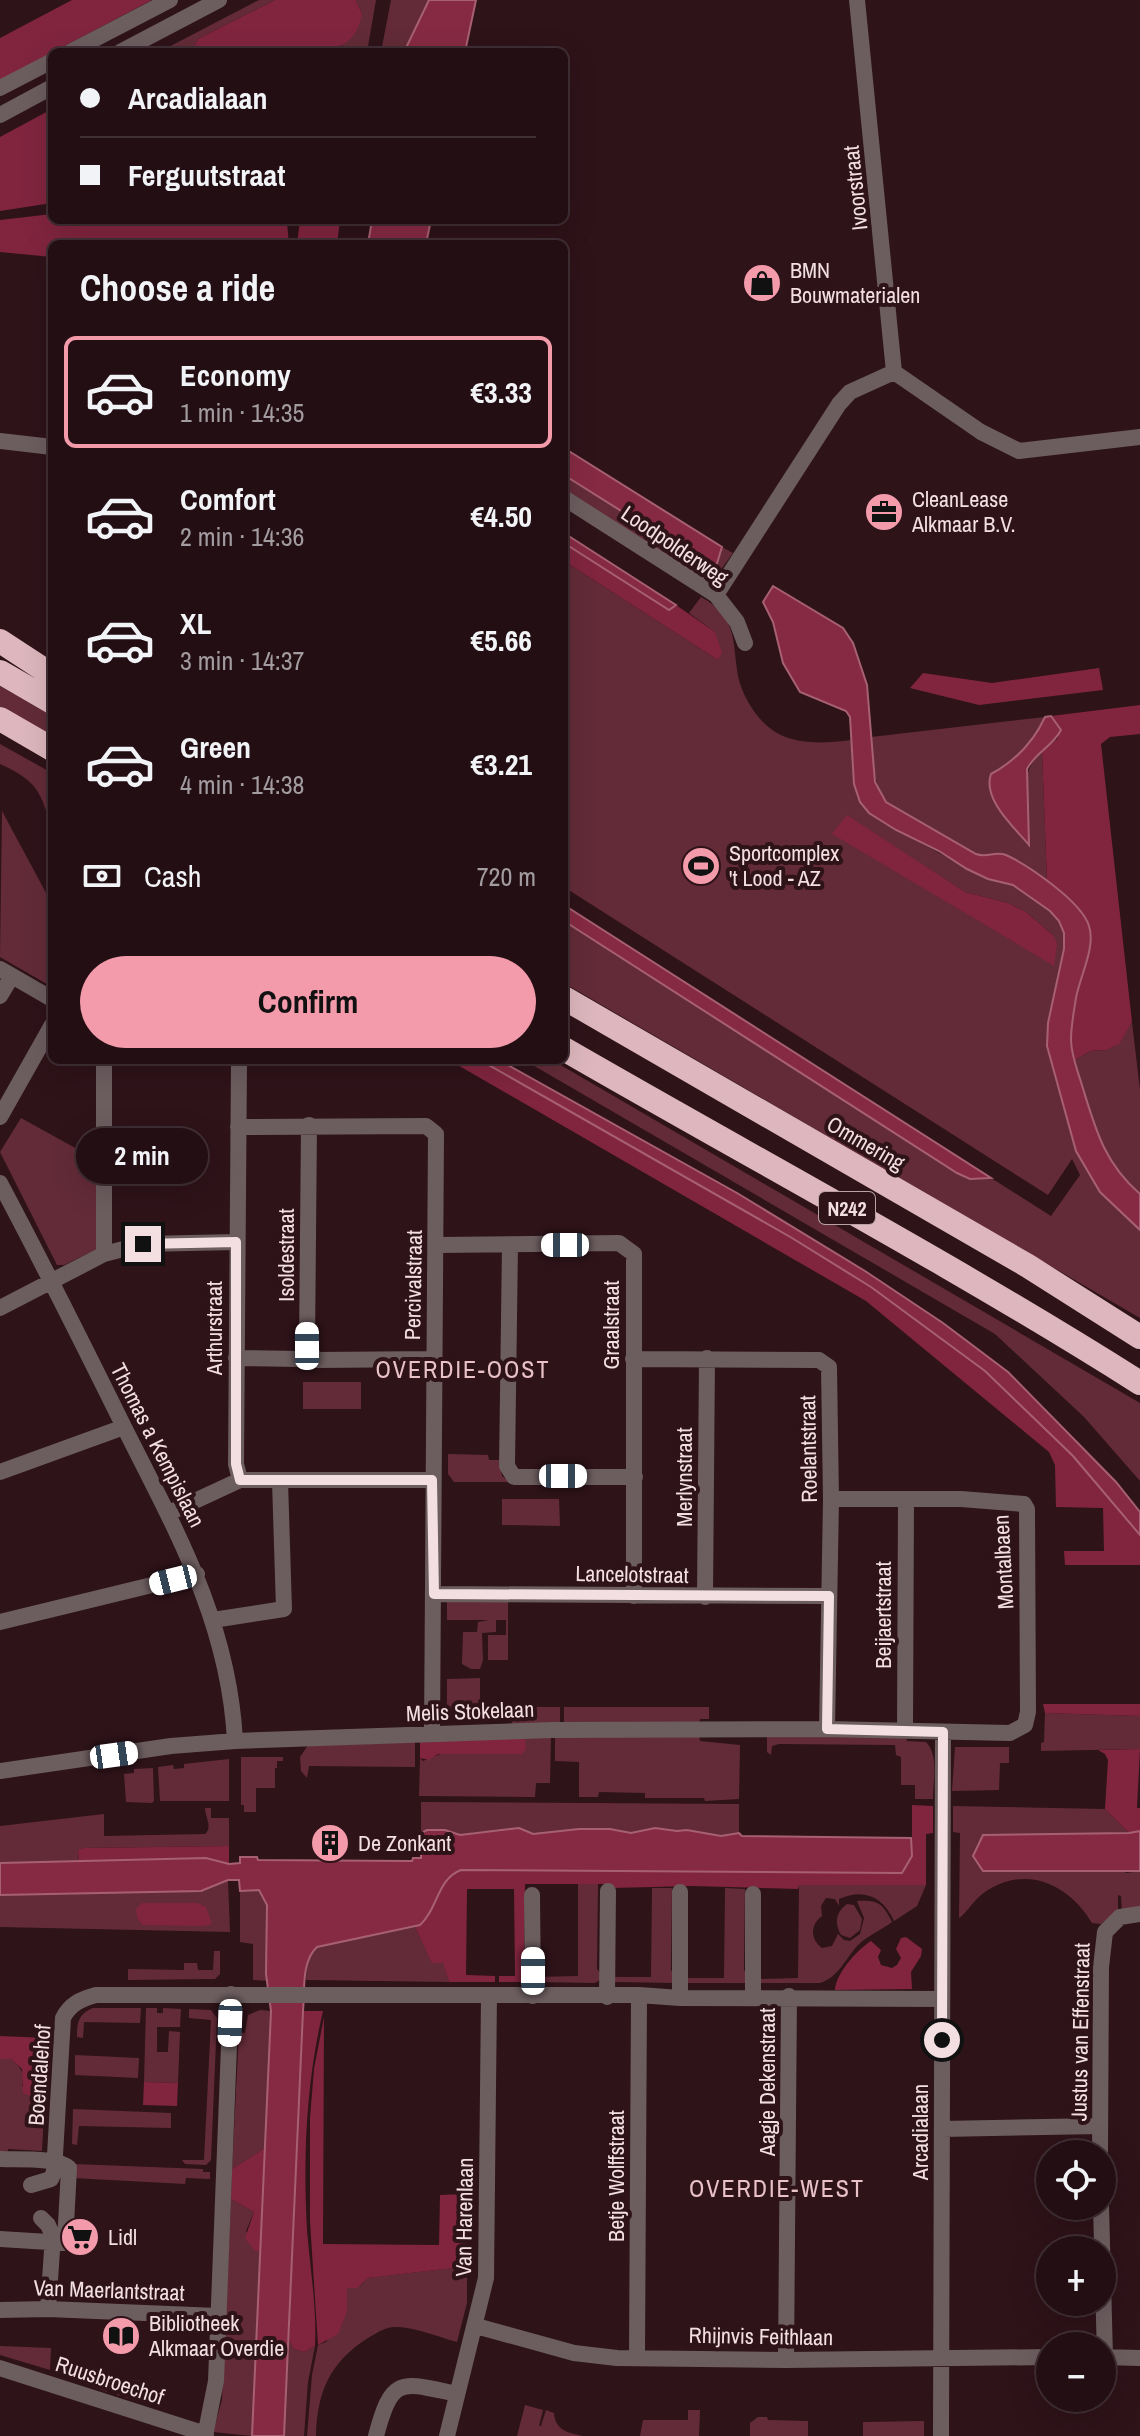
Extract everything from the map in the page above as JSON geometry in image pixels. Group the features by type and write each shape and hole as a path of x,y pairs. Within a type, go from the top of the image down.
{"highway":[{"path":"0,641 48,672"},
{"path":"0,672 48,700"},
{"path":"0,719 48,749"},
{"path":"0,731 48,750"},
{"name":"Ommering","path":"568,1000 1028,1266 1140,1337"},
{"name":"N242","path":"568,1051 684,1119 797,1179 1135,1381"},
{"name":"N242","path":"1028,1266 1140,1325"}],"street":[{"path":"78,48 170,0"},
{"path":"128,48 219,0"},
{"name":"Ivoorstraat","path":"857,0 894,372"},
{"path":"0,88 48,63"},
{"path":"0,115 48,89"},
{"path":"716,595 839,404 850,392 894,372 981,432 1019,451 1140,437"},
{"path":"0,441 48,447"},
{"name":"Loodpolderweg","path":"568,501 716,595 737,622 745,643"},
{"path":"0,996 6,972 48,997"},
{"path":"0,1117 48,1032"},
{"path":"104,1064 104,1254"},
{"name":"Arthurstraat","path":"239,1064 236,1464 240,1480"},
{"name":"Isoldestraat","path":"309,1125 307,1346 311,1353"},
{"name":"Percivalstraat","path":"238,1127 426,1126 436,1134 432,1734"},
{"name":"Thomas a Kempislaan","path":"0,1183 169,1513 197,1574 228,1677 235,1741"},
{"path":"0,1308 104,1254 143,1244 236,1242"},
{"name":"Graalstraat","path":"437,1245 619,1243 634,1254 634,1596"},
{"path":"510,1245 507,1466 514,1477 635,1477"},
{"path":"236,1358 300,1359 311,1353 316,1360 434,1359"},
{"name":"Merlynstraat","path":"705,1597 707,1358"},
{"name":"Roelantstraat","path":"633,1359 819,1360 829,1367 831,1499 827,1729"},
{"path":"0,1472 124,1427"},
{"path":"169,1513 240,1480 432,1480"},
{"path":"213,1620 284,1609 280,1481"},
{"name":"Montalbaen","path":"831,1499 1019,1503 1027,1509 1028,1712 1025,1725 1010,1733 943,1732"},
{"name":"Beijaertstraat","path":"905,1731 906,1499"},
{"path":"0,1622 197,1574"},
{"name":"Lancelotstraat","path":"434,1594 829,1596"},
{"name":"Melis Stokelaan","path":"0,1771 171,1746 235,1741 552,1730 827,1729 943,1732"},
{"name":"Arcadialaan","path":"941,2436 943,1732"},
{"path":"607,1997 608,1891"},
{"path":"680,1892 680,1998"},
{"path":"753,1894 753,1996"},
{"path":"532,1895 533,1996"},
{"name":"Justus van Effenstraat","path":"1100,2140 1101,1967 1105,1932 1120,1917 1140,1914"},
{"path":"205,2435 216,2381 231,1994"},
{"name":"Boendalehof","path":"56,2162 63,2018 72,2005 96,1995 639,1995 680,1998 789,1996 942,1999"},
{"name":"Van Harenlaan","path":"447,2436 486,2278 489,1995"},
{"name":"Betje Wolffstraat","path":"637,2357 639,1995"},
{"name":"Aagje Dekenstraat","path":"786,2360 789,1996"},
{"path":"942,2129 1100,2126"},
{"path":"0,2159 56,2162 69,2168 65,2243 0,2239"},
{"path":"31,2185 51,2179 56,2162"},
{"path":"41,2218 48,2225 53,2242 48,2309"},
{"path":"1101,2220 1103,2332"},
{"name":"Van Maerlantstraat","path":"0,2310 217,2316"},
{"name":"Rhijnvis Feithlaan","path":"476,2326 574,2353 617,2358 1036,2357"},
{"path":"1116,2357 1140,2358"},
{"name":"Ruusbroechof","path":"0,2368 205,2435"},
{"path":"376,2436 387,2399 400,2388 416,2386 457,2394"}],"shaded area":[{"path":"72,0 152,0 61,48 48,48 48,55 0,80 0,38"},
{"path":"259,0 275,0 198,39 194,48 167,48"},
{"path":"275,0 356,0 362,14 351,38 334,48 194,48 198,39"},
{"path":"356,0 376,0 368,48 335,48 342,46 362,14"},
{"path":"391,0 429,0 406,48 382,48"},
{"path":"429,0 476,0 466,48 406,48"},
{"path":"48,111 48,204 0,211 0,137"},
{"path":"48,214 48,224 287,224 289,240 48,240 48,257 0,252 0,220"},
{"path":"300,224 340,224 338,240 298,240"},
{"path":"371,224 430,224 427,240 369,240"},
{"path":"568,451 722,547 715,570 568,478"},
{"path":"568,478 714,570 722,547 733,553 709,582 568,493"},
{"path":"568,536 676,605 669,610 568,546"},
{"path":"568,546 668,610 676,605 715,632 722,652 718,660 568,564"},
{"path":"568,564 718,660 715,632 689,613 701,597 713,605 722,613 731,631 743,691 766,725 776,733 800,741 852,740 857,795 896,830 988,879 1013,885 1051,911 1059,921 1064,933 1064,949 1048,1023 1076,1151 1100,1192 1140,1230 1140,1318 568,985 568,924 970,1179 991,1178 1051,1216 1080,1175 1072,1159 1048,1195 568,890","holes":["847,816 965,892 1008,903 1026,912 1053,935 1053,965 833,834"]},
{"path":"773,586 843,628 853,643 867,685 875,782 886,802 976,854 1002,854 1016,860 1053,885 1084,916 1091,934 1087,962 1076,998 1072,1051 1102,1143 1117,1169 1140,1194 1140,1230 1100,1192 1076,1151 1047,1046 1048,1023 1064,949 1064,933 1059,921 1013,885 988,879 967,869 869,813 860,802 854,784 850,717 846,711 800,692 783,663 773,622 763,602"},
{"path":"1099,668 1103,690 979,705 910,688 923,673 992,683"},
{"path":"0,686 48,714 48,737 0,708"},
{"path":"1140,705 1140,734 1110,737 1101,744 1132,1022 1119,1044 1106,1050 1090,1051 1075,1060 1070,1039 1077,994 1076,905 1047,882 1042,751 1057,739 1061,730 1051,716"},
{"path":"1051,716 1061,730 1027,769 1029,845 995,803 989,783 991,774 1016,757 1045,717"},
{"path":"1045,717 1023,750 991,774 1002,811 1028,844 1026,782 1034,760 1042,751 1047,882 997,853 984,857 976,854 897,810 878,787 871,737"},
{"path":"0,744 48,771 48,818 40,796 30,782 0,764"},
{"path":"2,811 48,897 48,985 0,957"},
{"path":"847,815 965,892 1008,903 1026,912 1053,935 1057,943 1054,966 832,834"},
{"path":"568,908 991,1178 970,1179 568,924"},
{"path":"1132,1022 1140,1090 1140,1194 1114,1165 1097,1133 1075,1060 1090,1051 1106,1050 1118,1044"},
{"path":"456,1064 487,1064 792,1238 871,1287 985,1371 1073,1456 1140,1535 1140,1565 1065,1565 1064,1551 1104,1551 1103,1508 1056,1507 1055,1465 1049,1452 866,1301"},
{"path":"487,1064 506,1064 737,1193 943,1323 1008,1372 1116,1482 1140,1512 1140,1535 1073,1456 985,1371 871,1287 792,1238"},
{"path":"531,1064 559,1064 1140,1403 1140,1481 1084,1417 995,1334"},
{"path":"21,1118 97,1160 99,1248 64,1265 57,1265 0,1152"},
{"path":"303,1382 361,1382 361,1409 303,1409"},
{"path":"448,1454 488,1455 489,1460 499,1460 502,1476 510,1482 454,1482 448,1474"},
{"path":"502,1499 559,1499 560,1526 502,1525"},
{"path":"447,1602 508,1602 508,1660 488,1660 488,1635 506,1635 506,1620 496,1620 496,1632 482,1633 483,1660 480,1669 471,1669 462,1664 463,1632 477,1632 478,1622 489,1620 447,1620"},
{"path":"480,1678 480,1705 470,1705 470,1711 447,1711 447,1679"},
{"path":"1043,1704 1140,1704 1140,1716 1045,1713"},
{"path":"512,1707 560,1707 560,1723 512,1724"},
{"path":"564,1707 709,1707 709,1719 700,1719 699,1724 564,1723"},
{"path":"1045,1713 1140,1716 1140,1749 1041,1751"},
{"path":"551,1735 550,1783 536,1783 535,1797 419,1796 420,1758 423,1761 486,1742"},
{"path":"555,1735 699,1736 700,1741 740,1745 739,1799 645,1798 645,1793 599,1792 598,1797 579,1797 579,1762 555,1761"},
{"path":"521,1736 525,1739 526,1749 522,1754 438,1754 429,1760 420,1758 420,1741"},
{"path":"767,1737 906,1737 907,1741 926,1742 934,1761 933,1799 915,1799 915,1785 901,1785 901,1757 896,1755 895,1745 779,1744 772,1746 771,1755 767,1752"},
{"path":"415,1741 415,1767 309,1766 307,1778 301,1771 300,1757 308,1745"},
{"path":"955,1747 1009,1747 1009,1763 1000,1763 999,1790 952,1791"},
{"path":"1140,1749 1137,1808 1140,1808 1140,1831 1129,1833 1105,1809 1108,1760 1098,1750"},
{"path":"241,1757 283,1757 283,1761 277,1761 275,1768 275,1788 256,1788 256,1812 244,1812 244,1805 241,1805"},
{"path":"229,1759 229,1801 160,1801 158,1767 173,1765 174,1769 184,1768 184,1764"},
{"path":"153,1768 154,1801 126,1802 124,1774 134,1773 134,1769"},
{"path":"421,1802 739,1804 739,1833 721,1836 655,1828 631,1833 579,1829 532,1834 525,1830 460,1835 445,1830 421,1833"},
{"path":"912,1805 933,1806 933,1833 926,1834 926,1885 799,1885 798,1889 693,1886 611,1888 610,1884 525,1884 524,1969 528,1982 499,1982 499,1976 515,1976 514,1889 467,1889 466,1975 495,1976 495,1982 449,1982 443,1963 432,1963 415,1927 429,1914 446,1881 461,1870 902,1872 912,1856"},
{"path":"953,1806 1105,1809 1129,1833 1082,1834 1126,1873 1140,1871 1140,1911 1122,1913 1121,1896 1118,1895 1118,1910 1101,1924 1092,1923 1082,1909 1059,1889 1031,1879 1000,1884 985,1892 959,1918 960,1833 953,1832"},
{"path":"205,1808 211,1808 211,1818 229,1818 229,1846 83,1848 78,1851 79,1861 0,1863 0,1826 104,1814 104,1836 205,1834 209,1825"},
{"path":"519,1828 533,1834 579,1829 631,1833 655,1828 721,1836 739,1833 742,1836 911,1838 912,1856 902,1873 461,1870 447,1880 420,1925 317,1947 308,1960 304,1985 284,2436 252,2436 271,2011 266,1974 267,1905 259,1890 240,1891 239,1880 228,1880 201,1891 0,1895 0,1863 206,1858 229,1864 240,1863 240,1857 257,1857 258,1860 412,1861 413,1858 421,1858 421,1833 427,1830 445,1830 460,1835"},
{"path":"1140,1831 1140,1871 983,1871 973,1856 983,1835"},
{"path":"229,1846 229,1864 206,1858 79,1861 78,1850 83,1848"},
{"path":"228,1880 230,1932 0,1927 0,1895 201,1891"},
{"path":"578,1884 598,1884 597,1969 601,1974 600,1980 595,1983 537,1982 537,1977 578,1976"},
{"path":"799,1885 926,1885 917,1906 894,1921 884,1905 871,1896 848,1896 839,1899 839,1906 835,1899 826,1898 821,1906 822,1916 813,1932 822,1948 832,1946 838,1934 850,1941 860,1934 864,1918 857,1901 878,1904 892,1922 853,1950 827,1980 820,1983 758,1983 758,1979 798,1978"},
{"path":"652,1888 672,1888 671,1970 676,1976 676,1983 614,1982 611,1977 651,1977"},
{"path":"725,1888 745,1889 744,1970 749,1976 749,1983 685,1983 685,1978 724,1978"},
{"path":"259,1890 267,1905 268,1981 253,1980 253,1944 240,1942 240,1891"},
{"path":"142,1903 197,1903 206,1907 212,1924 142,1925 136,1909"},
{"path":"847,1904 854,1905 862,1919 860,1930 850,1938 841,1935 837,1922 838,1914"},
{"path":"415,1927 432,1962 443,1962 449,1982 306,1980 307,1957 317,1947"},
{"path":"906,1937 922,1949 911,1972 912,1989 835,1990 843,1969 865,1945 871,1941 881,1950 878,1957 881,1965 892,1968 901,1958 896,1949 901,1938"},
{"path":"214,1951 220,1951 220,1974 215,1979 128,1980 128,1969 184,1970 184,1963 197,1963 198,1970 213,1970"},
{"path":"93,2008 141,2008 140,2023 84,2022 83,2038 77,2037 79,2020"},
{"path":"146,2008 157,2008 157,2013 163,2013 163,2008 181,2009 180,2027 157,2027 157,2052 168,2052 169,2031 180,2032 178,2083 144,2082"},
{"path":"189,2009 211,2010 217,2018 211,2160 206,2165 185,2164 182,2160 204,2160 211,2020 189,2018"},
{"path":"260,2010 271,2011 265,2148 232,2169 239,2032 245,2033 248,2015"},
{"path":"303,2011 323,2011 309,2093 305,2175 315,2346 304,2352 294,2349 289,2340"},
{"path":"324,2017 323,2244 439,2245 440,2195 466,2194 467,2263 462,2267 368,2278 357,2288 347,2288 347,2311 338,2334 318,2345 310,2221 310,2118 314,2069"},
{"path":"0,2036 47,2038 43,2095 35,2098 23,2093 22,2069 11,2059 0,2059"},
{"path":"75,2055 139,2058 138,2078 75,2075"},
{"path":"0,2059 11,2059 20,2068 22,2086 43,2095 45,2093 42,2151 8,2149 7,2155 0,2155"},
{"path":"144,2082 178,2083 177,2106 143,2105"},
{"path":"73,2109 171,2113 171,2128 79,2126 77,2145 72,2144"},
{"path":"265,2148 259,2252 245,2238 254,2212 231,2199 232,2169"},
{"path":"74,2164 203,2169 203,2172 210,2172 210,2179 186,2178 185,2184 73,2178"},
{"path":"231,2199 254,2212 246,2231 260,2252 252,2436 213,2432 222,2400"},
{"path":"467,2263 467,2303 457,2342 404,2327 386,2329 368,2338 335,2368 319,2406 316,2436 307,2436 318,2345 326,2342 347,2311 347,2288 362,2284 367,2278 461,2267"},
{"path":"289,2340 294,2349 304,2352 315,2346 308,2382 304,2436 284,2436"},
{"path":"0,2346 51,2348 50,2370 0,2355"},
{"path":"69,2378 145,2381 145,2403 117,2395 118,2389 109,2386 107,2392"},
{"path":"525,2405 543,2410 539,2426 546,2410 554,2413 563,2430 583,2436 517,2436"},
{"path":"688,2410 700,2410 699,2436 640,2436 643,2420 688,2420"},
{"path":"758,2417 808,2421 808,2436 750,2436 750,2423"},
{"path":"924,2421 924,2436 863,2436 863,2422"}],"place":[{"name":"BMN Bouwmaterialen","path":"762,283"},
{"name":"CleanLease Alkmaar B.V.","path":"884,512"},
{"name":"Sportcomplex 't Lood - AZ","path":"701,866"},
{"name":"De Zonkant","path":"330,1843"},
{"name":"Lidl","path":"80,2237"},
{"name":"Bibliotheek Alkmaar Overdie","path":"121,2336"}],"district":[{"name":"OVERDIE-OOST","path":"463,1369"},
{"name":"OVERDIE-WEST","path":"777,2188"}],"route":[{"path":"143,1244 236,1242 236,1464 240,1480 432,1480 434,1594 829,1596 827,1729 943,1732 942,2040"}]}
